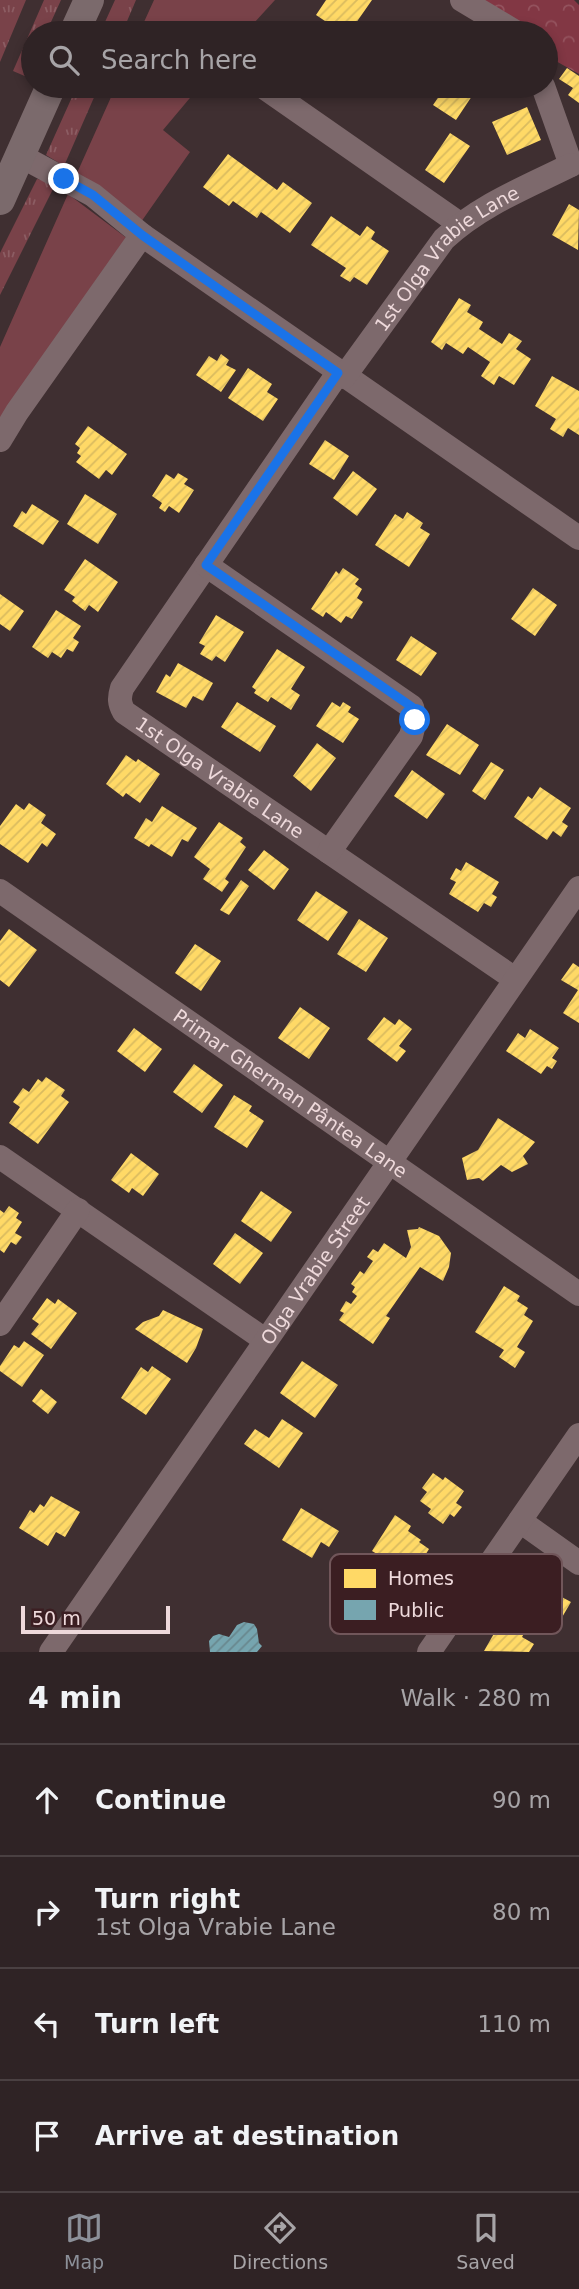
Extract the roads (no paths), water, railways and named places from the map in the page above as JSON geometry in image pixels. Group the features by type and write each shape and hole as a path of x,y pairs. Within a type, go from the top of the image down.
{"main road":[{"path":"79,21 89,0"},
{"path":"0,200 46,98"}],"street":[{"path":"462,0 497,21"},
{"path":"279,98 460,224"},
{"path":"548,98 575,166"},
{"path":"21,156 93,195 142,235 579,538"},
{"name":"1st Olga Vrabie Lane","path":"515,979 124,712 119,699 122,688 206,565 341,375 444,239 479,211 575,166"},
{"path":"0,440 142,235"},
{"path":"206,565 412,707 415,720 411,736 329,852"},
{"name":"Olga Vrabie Street","path":"51,1652 579,888"},
{"name":"Primar Gherman Pântea Lane","path":"0,891 579,1294"},
{"path":"0,1157 265,1340"},
{"path":"0,1324 78,1210"},
{"path":"497,1554 579,1435"},
{"path":"520,1521 579,1563"},
{"path":"429,1652 442,1634"}]}
